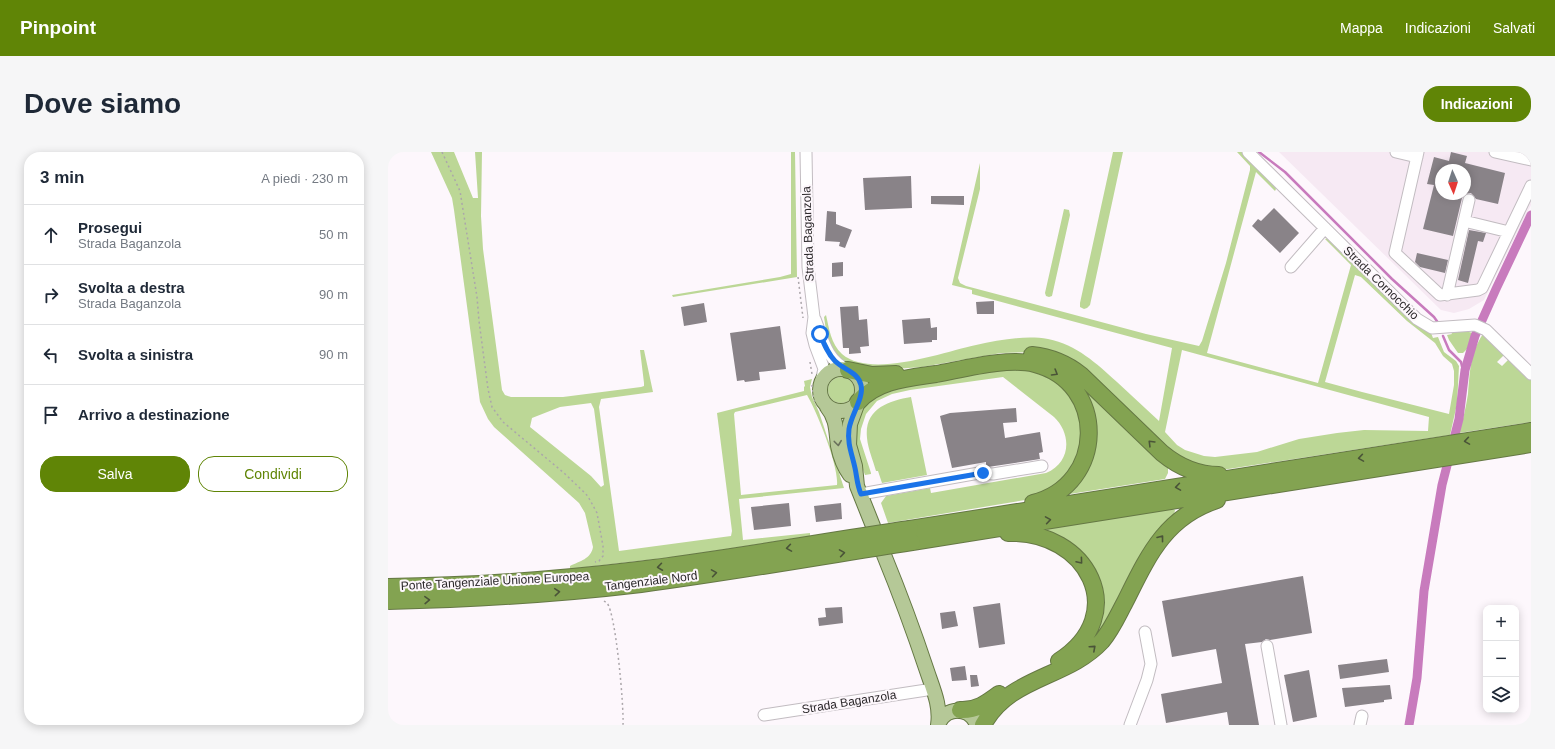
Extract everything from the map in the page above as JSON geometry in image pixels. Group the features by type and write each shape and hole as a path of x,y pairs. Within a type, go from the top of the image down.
{"highway":[{"path":"848,370 868,374 884,375 917,371 1003,356 1029,355 1046,357 1060,361 1081,375 1162,453 1178,465 1194,471 1212,474 1224,474 1257,469 1278,471"},
{"path":"858,402 874,388 914,377 1011,362 1031,363 1051,370 1064,379 1077,393 1087,415 1089,441 1081,466 1075,476 1053,495 1036,502 963,514 937,524 915,537"},
{"path":"937,524 1278,471 1398,459 1504,442 1531,431"},
{"path":"1504,442 1531,444"},
{"path":"983,725 993,709 1011,693 1074,662 1089,652 1101,641 1116,620 1156,545 1172,526 1184,516 1202,506 1222,499 1294,486 1398,459"},
{"path":"915,537 1336,475"},
{"path":"915,537 951,541 994,534 1011,533 1030,534 1045,538 1066,548 1077,557 1090,576 1094,590 1095,605 1093,620 1087,633 1073,651 1051,666 1007,688 984,705 973,709 960,710"},
{"name":"Ponte Tangenziale Unione Europea","path":"388,587 510,583 611,573 915,537"},
{"name":"Tangenziale Nord","path":"388,601 496,597 598,588 684,578 915,537"}],"main road":[{"path":"821,381 831,371 841,369 848,370"},
{"name":"Strada Baganzola","path":"848,370 856,376 861,385 862,392 851,419 848,437 859,490 873,526"},
{"name":"Strada Baganzola","path":"821,381 819,388 820,395 834,419 841,457 859,490"},
{"path":"827,407 837,411 844,411 853,407 858,402"},
{"path":"884,555 906,610 933,689 939,711 938,725"},
{"path":"933,689 952,706 972,716 977,725"},
{"path":"938,725 947,713 960,710"}],"street":[{"name":"Strada Baganzola","path":"806,152 808,267 814,315 813,337 824,369 821,381"},
{"name":"Strada Cornocchio","path":"1248,152 1417,319 1432,328 1475,325 1486,330 1531,374"},
{"path":"1396,152 1413,154 1395,253 1442,295 1478,290 1482,288 1531,186"},
{"path":"1495,152 1531,160"},
{"path":"1447,295 1469,200"},
{"path":"1464,221 1509,232"},
{"path":"1291,267 1325,228"},
{"name":"Strada Baganzola","path":"814,315 823,342 830,355 840,366 848,370"},
{"path":"859,490 979,473 994,474 1042,466"},
{"path":"1130,725 1147,680 1151,664 1145,632"},
{"path":"1267,646 1281,725"},
{"name":"Strada Baganzola","path":"764,715 933,689"}],"path":[{"path":"442,152 460,191 477,297 478,321 488,389 492,407 503,422 564,473 586,494 590,500 597,513 603,551 601,558 592,562"},
{"path":"599,600 607,602 611,610 616,640 624,725"}],"shaded area":[{"path":"1279,152 1531,152 1531,205 1484,300 1469,309 1454,313 1441,310"}],"green space":[{"path":"431,152 454,152 473,198 478,198 475,152 482,152 481,216 483,249 502,390 505,395 511,397 563,397 641,387 644,386 644,383 640,350 644,350 653,392 601,399 599,407 619,551 731,536 732,531 717,413 804,391 804,381 812,379 810,387 812,397 819,412 844,488 739,499 743,540 810,533 810,536 681,556 570,569 570,566 587,557 592,551 593,547 585,513 579,503 494,427 488,419 480,402 452,198","holes":["807,395 831,453 835,465 837,485 741,495 735,412","591,403 594,409 604,485 601,487 591,476 530,427 532,418 560,407"]},
{"path":"791,152 795,152 797,277 673,297 672,295 791,274"},
{"path":"1113,152 1123,152 1090,305 1084,309 1080,307 1080,303"},
{"path":"1237,152 1244,152 1275,185 1276,189 1275,191 1256,172 1207,353 1318,383 1351,265 1325,239 1328,238 1431,333 1433,338 1438,337 1444,352 1456,361 1459,366 1457,404 1450,435 1222,470 1191,466 1038,352 1001,353 922,367 882,370 847,363 837,356 832,349 827,337 824,317 826,315 831,336 838,350 855,361 871,364 908,362 976,345 1003,340 1021,338 1048,339 1077,350 1086,356 1159,421 1172,348 972,294 972,290 952,285 980,163 980,189 958,278 960,283 966,286 1146,334 1199,346 1202,341 1226,263 1250,166","holes":["1355,275 1361,277 1407,321 1435,343 1443,356 1452,364 1454,371 1454,385 1449,414 1325,382","1182,350 1429,417 1428,431 1364,430 1337,433 1299,439 1257,452 1215,457 1204,456 1185,450 1177,445 1165,432"]},
{"path":"1064,209 1069,210 1070,215 1052,296 1049,297 1046,296 1045,293"},
{"path":"1470,330 1469,332 1473,333 1467,349 1463,353 1458,353 1447,335 1452,334 1451,332"},
{"path":"1483,334 1505,354 1497,362 1502,366 1508,360 1511,360 1531,379 1531,422 1459,433 1467,399 1473,356 1475,348"},
{"path":"1005,366 1043,370 1074,396 1085,436 1068,478 1031,499 888,523 881,503 886,496 930,488 931,493 1046,473 1060,462 1066,448 1066,440 1060,424 1054,417 1003,377 910,390 892,394 877,401 866,414 861,429 860,439 871,473 865,475 857,454 854,430 861,408 880,391"},
{"path":"841,377 850,381 854,390 850,399 841,403 832,399 828,390 832,381"},
{"path":"1080,385 1168,466 1168,473 1165,479 1070,494 1070,490 1081,475"},
{"path":"911,397 927,475 882,483 869,450 867,428 869,420 879,408 886,404"},
{"path":"1172,509 1175,510 1174,515 1117,610 1091,645 1093,568 1084,555 1074,546 1048,532 1047,529"}],"building":[{"path":"1451,152 1467,156 1465,163 1469,164 1435,164 1435,200 1462,200 1453,236 1423,229 1434,185 1427,184 1434,157 1449,161"},
{"path":"1471,164 1505,173 1498,204 1476,199 1471,193"},
{"path":"911,176 912,208 865,210 863,178"},
{"path":"931,196 964,196 964,205 931,204"},
{"path":"1274,208 1299,233 1280,253 1252,226 1258,219 1261,221"},
{"path":"827,211 836,212 836,224 852,230 845,248 839,246 840,242 825,241"},
{"path":"1469,230 1486,233 1483,242 1478,241 1468,283 1458,280"},
{"path":"1417,253 1448,260 1445,273 1420,267 1415,262"},
{"path":"843,262 843,276 832,277 832,263"},
{"path":"994,301 994,314 977,314 976,302"},
{"path":"704,303 707,322 684,326 681,307"},
{"path":"858,306 859,320 867,319 869,346 860,347 861,353 849,354 849,348 843,348 840,307"},
{"path":"930,318 931,328 937,327 937,340 932,340 932,342 904,344 902,320"},
{"path":"780,326 786,369 759,372 760,380 745,382 744,380 737,381 730,333"},
{"path":"1016,408 1017,422 1003,423 1005,438 1040,432 1043,452 1039,453 1040,459 988,467 986,466 986,462 952,468 940,416 950,413"},
{"path":"789,503 791,526 754,530 751,507"},
{"path":"841,503 842,519 816,522 814,506"},
{"path":"1303,576 1312,633 1270,640 1266,639 1262,642 1245,644 1259,725 1229,725 1227,712 1166,723 1161,694 1222,683 1216,649 1172,657 1162,601"},
{"path":"1000,603 1005,644 979,648 973,607"},
{"path":"842,607 843,623 819,626 818,618 826,617 825,608"},
{"path":"955,611 958,626 942,629 940,613"},
{"path":"1387,659 1389,672 1340,679 1338,665"},
{"path":"965,666 967,680 952,681 950,668"},
{"path":"1309,670 1317,717 1293,722 1284,675"},
{"path":"970,675 977,675 979,686 971,687"},
{"path":"1390,685 1392,699 1384,700 1384,702 1345,707 1342,688"}],"waterway":[{"path":"1259,152 1285,172 1392,279 1434,317 1439,324"},
{"path":"1409,725 1417,678 1424,591 1442,485 1459,419 1465,370 1475,336 1531,215"},
{"path":"1443,336 1449,350 1461,362 1464,375"}],"route":[{"path":"820,334 832,358 840,366 856,376 861,385 862,392 851,419 848,437 855,466 857,486 861,494 983,473"}]}
